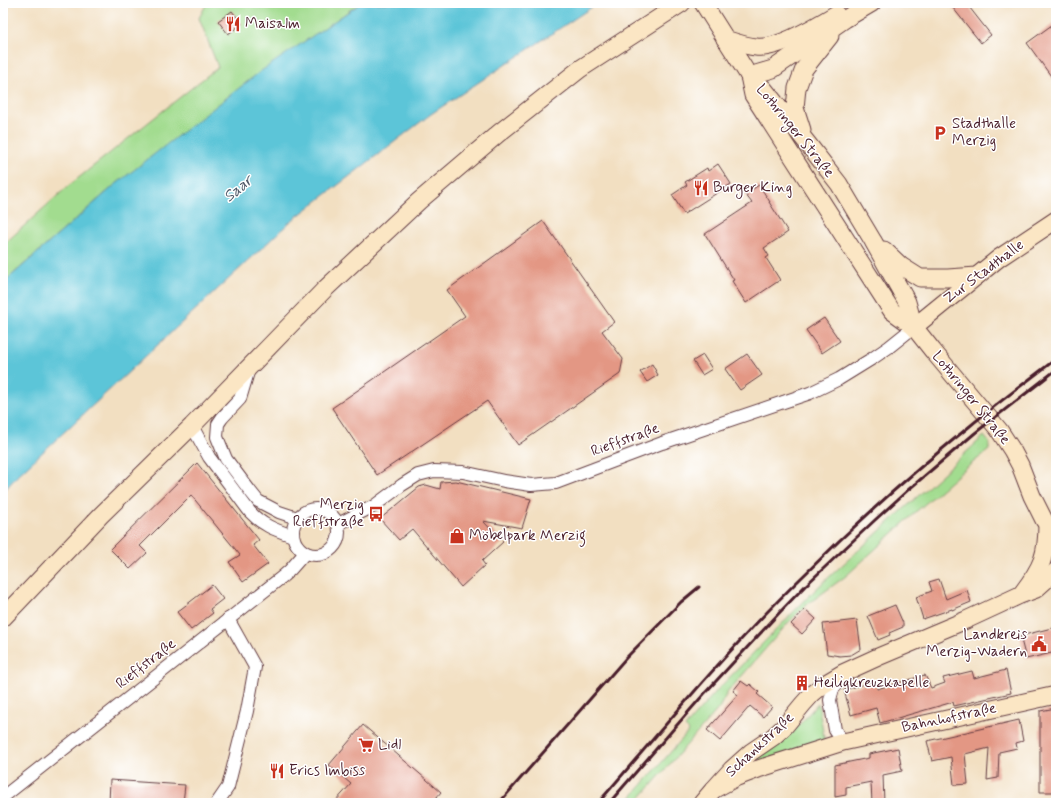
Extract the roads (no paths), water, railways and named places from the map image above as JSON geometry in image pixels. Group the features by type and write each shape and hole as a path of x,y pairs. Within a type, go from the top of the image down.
{"main road":[{"path":"3,618 100,516 192,426 325,289 419,201 499,133 580,68 682,3"},
{"path":"703,3 749,76 773,69 872,3"},
{"path":"721,33 743,45 756,48 772,46 827,20 854,3"},
{"path":"808,144 795,108 797,88 804,69 845,20"},
{"name":"Lothringer Straße","path":"749,76 764,89 839,184 907,302 914,327"},
{"name":"Lothringer Straße","path":"749,76 753,95 892,310 914,327 999,430 1020,465 1038,509 1051,530"},
{"name":"Zur Stadthalle","path":"914,327 1000,258 1056,220"},
{"path":"873,241 901,266 920,278 977,276"},
{"name":"Schankstraße","path":"1020,595 1033,579 1041,564 1051,530"},
{"name":"Schankstraße","path":"713,790 732,769 751,752 773,737 784,727 812,694 824,685 843,673 862,664 1036,589 1056,571"},
{"name":"Bahnhofstraße","path":"702,803 713,790 737,777 843,742 1056,695"}],"street":[{"name":"Rieffstraße","path":"338,524 374,506 418,475 434,471 463,472 531,485 556,483 662,443 810,393 839,379 890,347 914,327"},
{"path":"250,366 240,399 218,424 217,438 226,459 258,501 279,512 297,518"},
{"path":"192,426 209,457 257,520 265,525 293,536"},
{"path":"308,510 322,510 329,513 338,524 339,531 336,544 326,553 312,555 305,553 295,543 293,536 294,524 297,518 308,510"},
{"name":"Rieffstraße","path":"3,797 290,570 305,553"},
{"path":"217,803 228,787 247,711 255,667 228,619"},
{"path":"843,742 836,730 830,700 833,689 845,676 862,664"}],"water":[{"name":"Saar","path":"361,3 598,3 431,114 291,221 18,475 3,492 3,283 116,184 261,71"}],"railway":[{"path":"598,803 747,633 820,559 883,500 948,444 1056,359"},
{"path":"609,803 704,694 805,586 908,490 975,433 1056,370"},
{"path":"499,803 626,658 681,602 699,587"}],"place":[{"name":"Maisalm","path":"233,24"},
{"name":"Stadthalle Merzig","path":"940,133"},
{"name":"Burger King","path":"701,188"},
{"name":"Merzig Rieffstraße","path":"376,514"},
{"name":"Möbelpark Merzig","path":"457,536"},
{"name":"Landkreis Merzig-Wadern","path":"1039,644"},
{"name":"Heiligkreuzkapelle","path":"802,683"},
{"name":"Lidl","path":"366,745"},
{"name":"Erics Imbiss","path":"277,771"}]}
